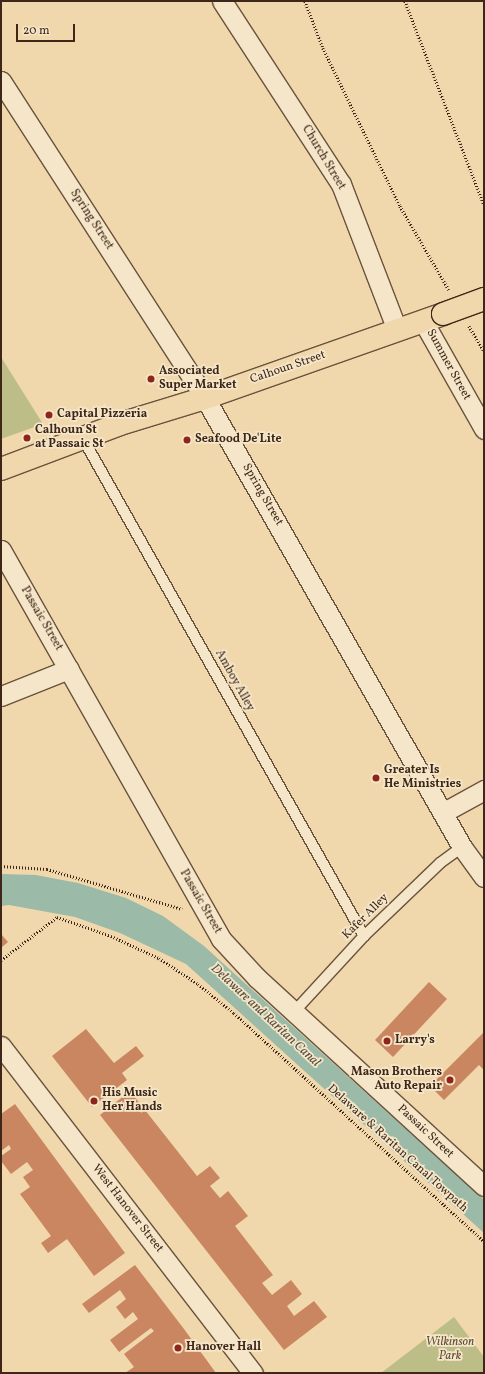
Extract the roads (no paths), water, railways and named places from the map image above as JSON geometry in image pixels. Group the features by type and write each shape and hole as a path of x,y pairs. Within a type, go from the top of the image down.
{"main road":[{"name":"Calhoun Street","path":"1,469 82,437 205,398 484,299"}],"street":[{"name":"Church Street","path":"222,1 341,184 397,330"},
{"name":"Spring Street","path":"1,81 205,398 444,812 462,847 484,877"},
{"name":"Summer Street","path":"433,318 484,429"},
{"name":"Passaic Street","path":"1,550 221,938 235,956 294,1012 483,1184"},
{"path":"1,696 69,669"},
{"path":"444,812 484,790"},
{"name":"West Hanover Street","path":"1,1046 252,1372"}],"lane":[{"name":"Amboy Alley","path":"82,437 364,936"},
{"name":"Kafer Alley","path":"294,1012 364,936 440,862 462,847"}],"water":[{"name":"Delaware and Raritan Canal","path":"1,874 36,875 78,883 126,898 163,916 204,946 484,1200 484,1233 186,964 120,933 75,917 9,905 1,906"}],"place":[{"name":"Associated Super Market","path":"151,379"},
{"name":"Capital Pizzeria","path":"49,415"},
{"name":"Calhoun St at Passaic St","path":"27,438"},
{"name":"Seafood De'Lite","path":"187,440"},
{"name":"Greater Is He Ministries","path":"376,778"},
{"name":"Larry's","path":"387,1041"},
{"name":"Mason Brothers Auto Repair","path":"450,1080"},
{"name":"His Music Her Hands","path":"94,1101"},
{"name":"Hanover Hall","path":"178,1348"}],"park label":[{"name":"Wilkinson Park","path":"450,1350"}]}
